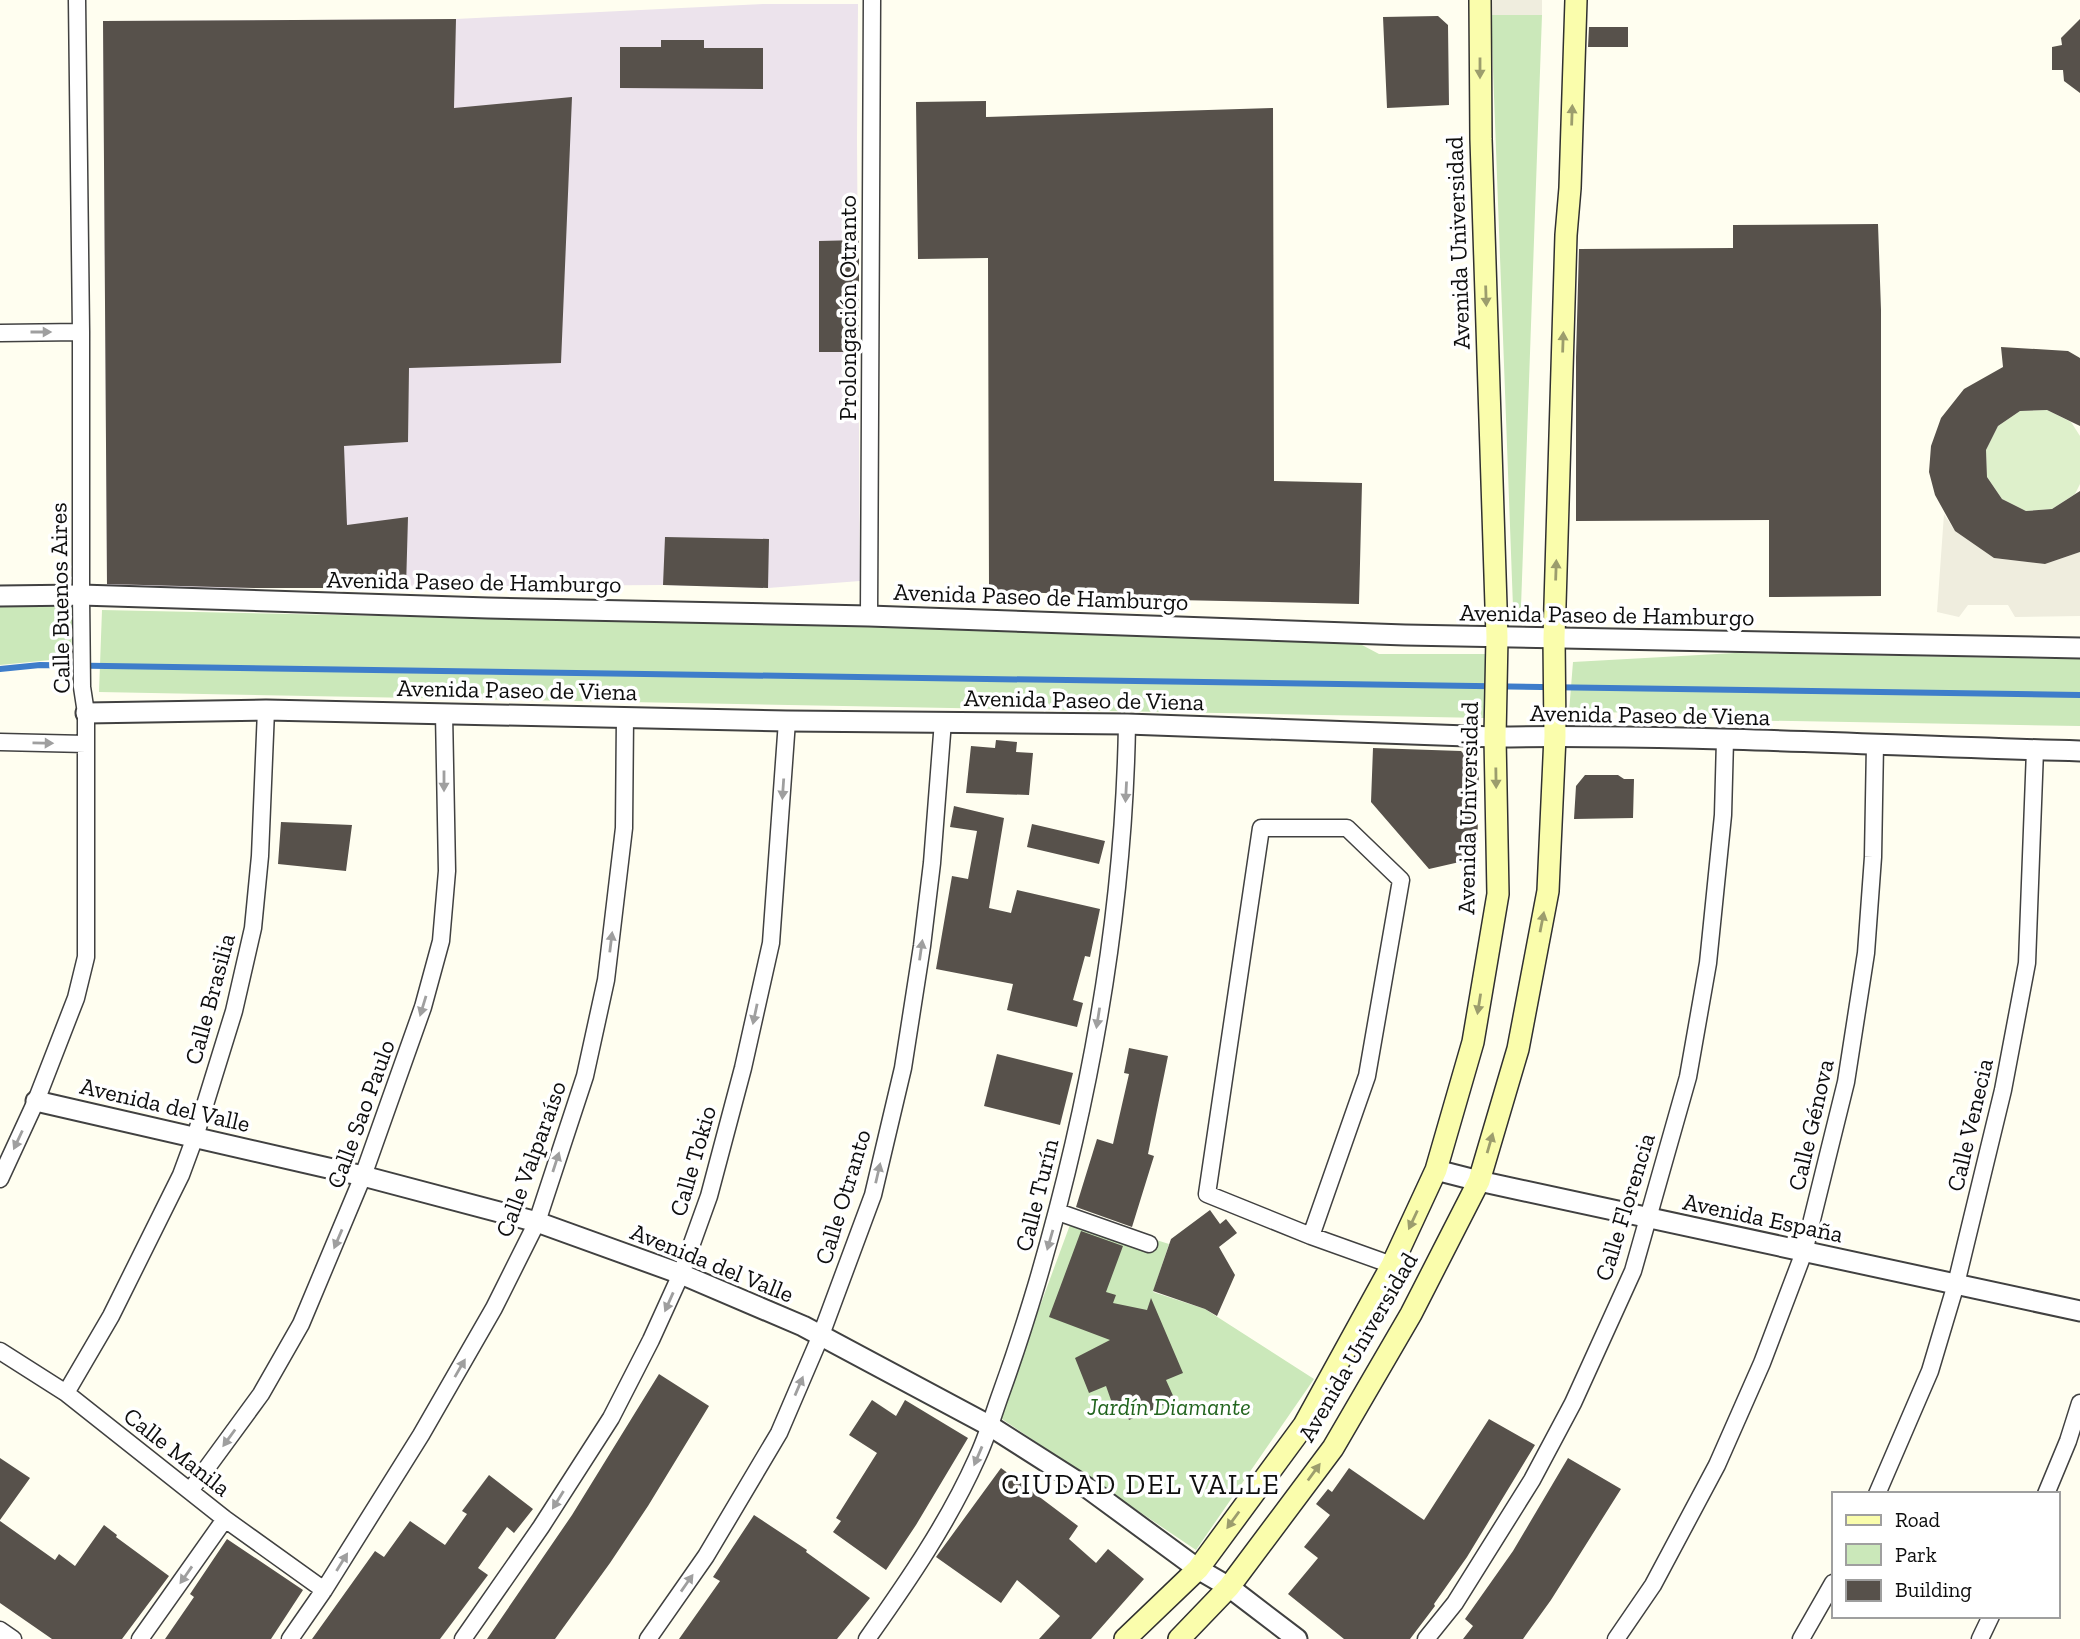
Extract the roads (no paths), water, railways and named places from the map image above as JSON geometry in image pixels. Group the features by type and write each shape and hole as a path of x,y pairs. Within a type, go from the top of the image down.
{"main road":[{"name":"Avenida Universidad","path":"1125,1639 1198,1569 1304,1425 1392,1265 1436,1170 1473,1042 1498,894 1495,737 1497,637 1480,139 1479,0"},
{"name":"Avenida Universidad","path":"1179,1639 1229,1587 1332,1448 1411,1314 1479,1181 1518,1049 1548,891 1555,736 1554,638 1566,249 1576,0"}],"street":[{"name":"Calle Buenos Aires","path":"0,1179 36,1101 76,998 86,957 78,0"},
{"name":"Prolongación Otranto","path":"869,616 872,0"},
{"path":"0,333 81,332"},
{"name":"Avenida Paseo de Hamburgo","path":"0,596 81,595 869,616 1497,637 2080,648"},
{"name":"Avenida Paseo de Viena","path":"86,713 266,710 787,721 1127,724 1495,737 1725,740 2080,751"},
{"name":"Calle Brasilia","path":"66,1393 111,1316 181,1175 234,1011 253,928 260,856 266,710"},
{"name":"Calle Sao Paulo","path":"190,1491 261,1394 301,1324 363,1176 423,1007 440,941 447,872 444,713"},
{"name":"Calle Valparaíso","path":"290,1639 324,1590 421,1435 494,1308 537,1222 585,1076 606,980 624,828 625,718"},
{"name":"Calle Tokio","path":"463,1639 541,1528 611,1418 652,1340 681,1274 709,1196 743,1068 771,943 787,721"},
{"name":"Calle Otranto","path":"648,1639 706,1556 779,1433 821,1335 873,1195 902,1068 927,905 943,721"},
{"name":"Calle Turín","path":"867,1639 950,1515 978,1456 1026,1322 1058,1212 1086,1087 1113,922 1122,849 1127,724"},
{"name":"Calle Florencia","path":"1426,1639 1455,1603 1518,1502 1573,1403 1633,1271 1688,1077 1707,963 1723,815 1725,740"},
{"path":"0,742 86,744"},
{"name":"Calle Génova","path":"1616,1639 1653,1585 1717,1465 1762,1363 1804,1252 1846,1082 1866,953 1875,744"},
{"name":"Calle Venecia","path":"1878,1492 1930,1371 1956,1284 2003,1090 2026,963 2035,750"},
{"path":"1311,1236 1367,1076 1401,880 1347,828 1262,828 1206,1194 1311,1236 1392,1265"},
{"name":"Avenida del Valle","path":"36,1101 363,1176 537,1222 681,1274 821,1335 990,1426 1089,1489 1198,1569 1229,1587 1297,1639"},
{"name":"Avenida España","path":"1436,1170 2080,1311"},
{"path":"1058,1212 1149,1244"},
{"name":"Calle Manila","path":"0,1351 66,1393 225,1519 324,1590"},
{"path":"2047,1492 2080,1403"},
{"path":"141,1639 225,1519"},
{"path":"1801,1639 1832,1585"},
{"path":"1980,1639 1990,1618"},
{"path":"0,1630 13,1639"}],"waterway":[{"path":"0,669 40,665 2080,695"}],"district":[{"name":"CIUDAD DEL VALLE","path":"1141,1484"}],"park label":[{"name":"Jardín Diamante","path":"1169,1407"}]}
